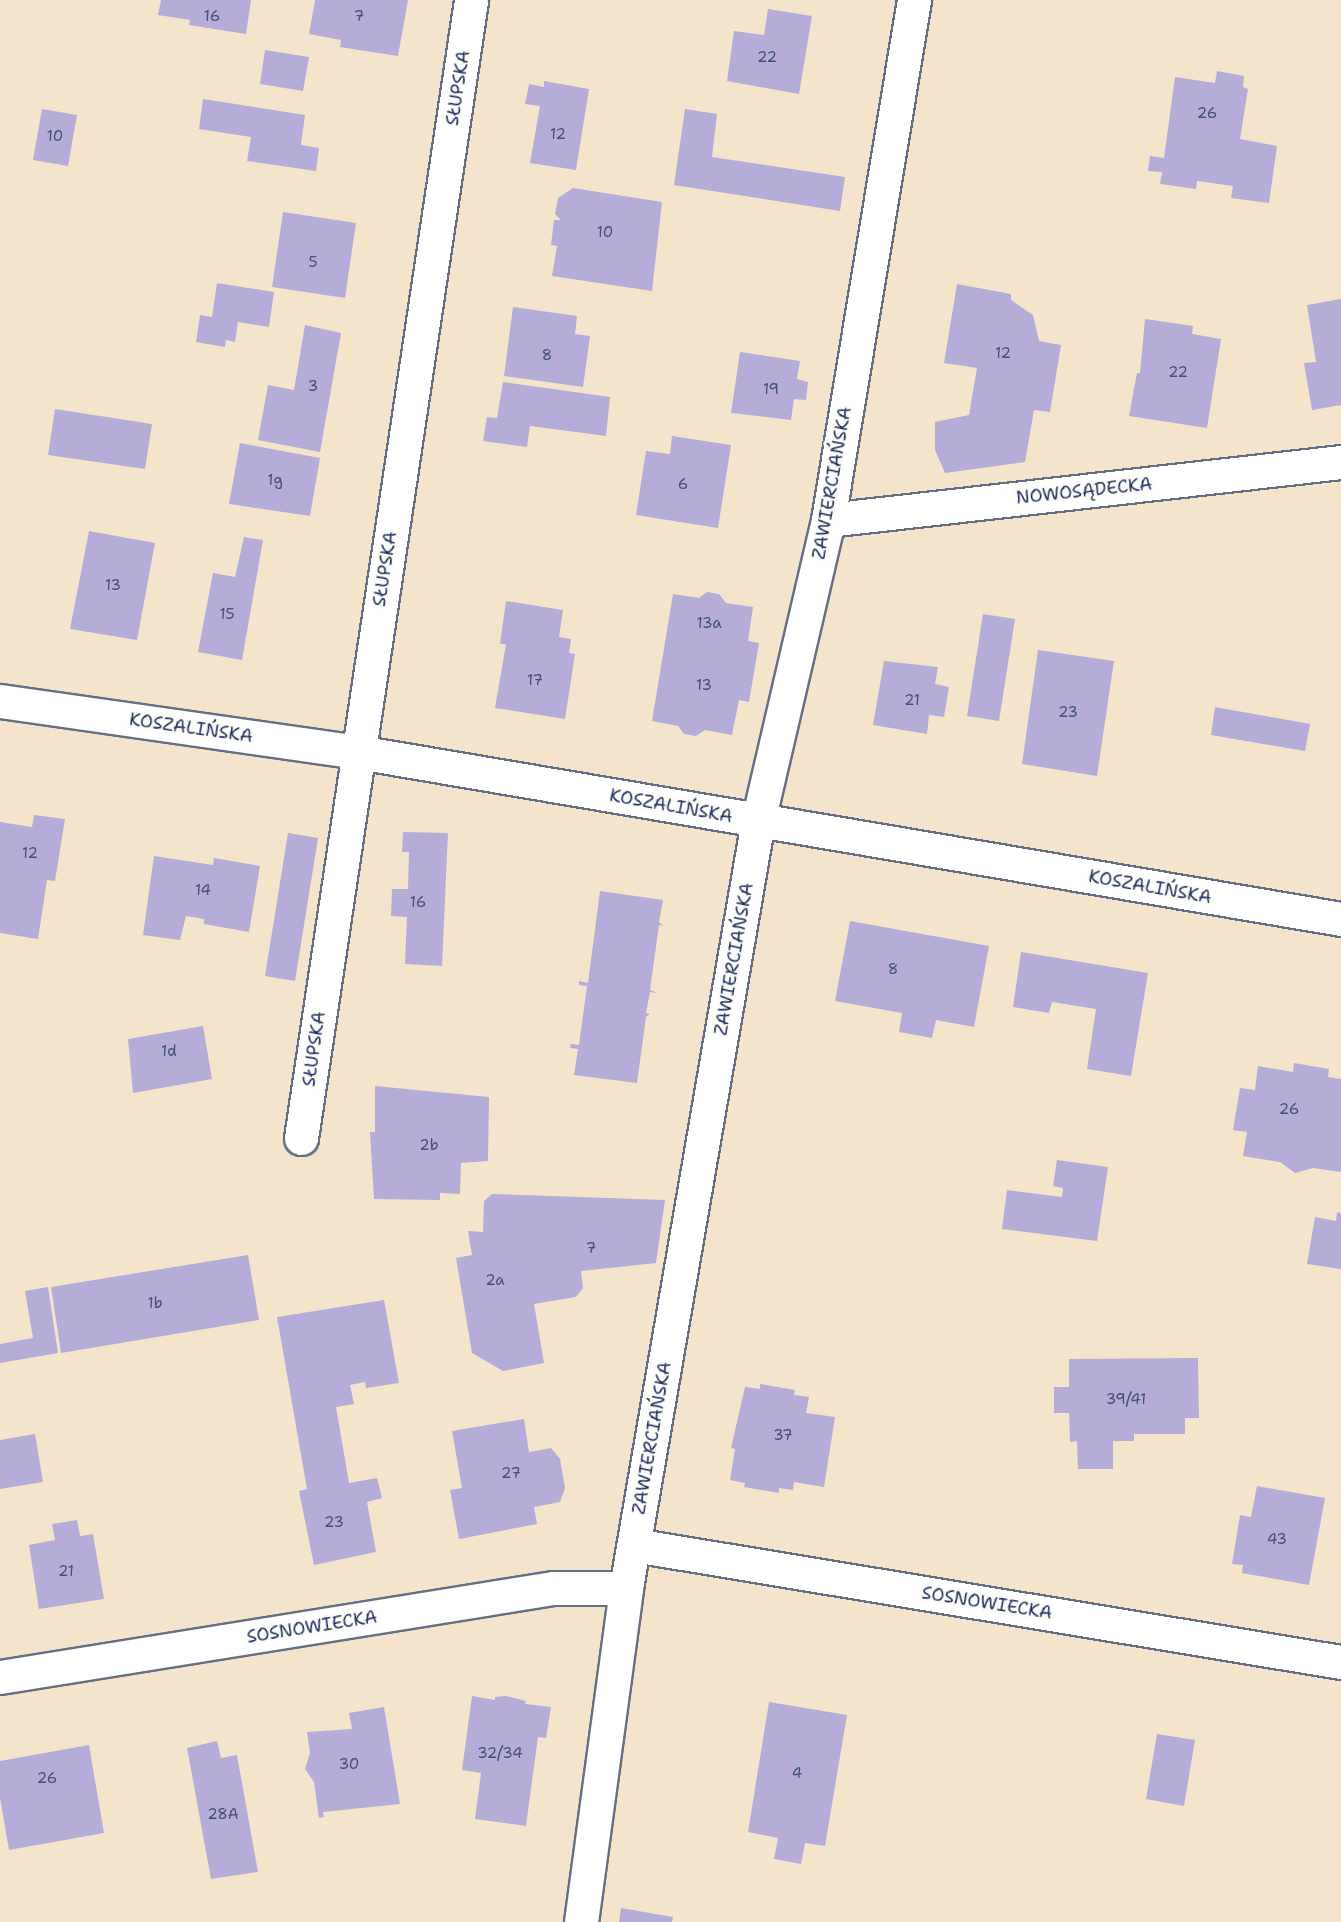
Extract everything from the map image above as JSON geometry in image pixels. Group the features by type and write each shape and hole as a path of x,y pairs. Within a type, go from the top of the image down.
{"street":[{"name":"SŁUPSKA","path":"301,1138 471,0"},
{"name":"ZAWIERCIAŃSKA","path":"581,1922 626,1588 758,821 828,520 914,0"},
{"name":"NOWOSĄDECKA","path":"828,520 1341,462"},
{"name":"KOSZALIŃSKA","path":"0,701 357,752 1341,919"},
{"name":"SOSNOWIECKA","path":"634,1545 1341,1662"},
{"name":"SOSNOWIECKA","path":"0,1677 553,1588 626,1588"}],"building":[{"path":"161,0 251,0 246,34 189,25 190,20 158,15"},
{"path":"315,0 408,0 398,56 340,47 341,40 309,34"},
{"path":"768,9 812,16 799,94 727,81 734,31 764,35"},
{"path":"265,50 309,57 303,91 260,84"},
{"path":"1217,71 1244,76 1243,87 1248,89 1240,139 1277,146 1269,203 1231,198 1233,186 1197,181 1196,189 1160,184 1162,172 1148,171 1150,156 1164,158 1175,77 1215,83"},
{"path":"544,81 589,89 576,170 530,163 540,106 525,104 529,84 544,87"},
{"path":"203,99 305,115 301,145 319,148 316,171 247,161 251,137 199,129"},
{"path":"42,109 77,115 68,166 33,160"},
{"path":"685,109 717,114 712,157 845,177 840,211 674,185"},
{"path":"573,188 662,202 652,291 552,276 557,246 551,245 554,220 561,220 555,214 558,198"},
{"path":"283,212 356,223 345,298 272,287"},
{"path":"217,283 274,292 269,327 238,322 235,342 226,340 225,347 196,342 200,315 212,317"},
{"path":"957,284 1011,294 1011,300 1033,315 1039,341 1061,345 1050,412 1034,410 1025,462 945,473 935,450 935,422 969,415 977,368 944,363"},
{"path":"1341,299 1341,405 1312,410 1304,363 1316,362 1307,305"},
{"path":"513,307 577,316 575,334 590,336 583,387 504,376"},
{"path":"1145,319 1193,326 1192,334 1221,339 1207,428 1129,416 1137,373 1140,373"},
{"path":"305,325 341,333 320,452 258,440 268,385 294,390"},
{"path":"740,352 800,361 797,379 808,382 806,400 794,399 791,420 731,413"},
{"path":"503,382 610,397 606,436 530,426 527,447 483,441 487,417 497,418"},
{"path":"55,409 152,424 145,469 48,455"},
{"path":"672,436 731,445 718,528 636,515 646,451 670,454"},
{"path":"240,443 320,458 310,516 229,504"},
{"path":"89,531 155,543 137,640 70,629"},
{"path":"244,537 263,540 242,660 198,652 213,573 235,577"},
{"path":"707,592 719,594 726,603 753,607 748,641 759,643 749,702 739,700 732,735 705,730 696,736 684,734 678,726 652,721 673,594 699,598"},
{"path":"506,601 563,610 559,637 571,639 569,653 575,654 565,719 495,708 506,644 500,644"},
{"path":"983,614 1015,619 999,721 967,716"},
{"path":"1038,650 1114,661 1097,776 1022,764"},
{"path":"884,661 938,667 935,684 949,687 944,717 929,715 927,734 873,725"},
{"path":"1215,707 1310,724 1305,751 1211,735"},
{"path":"34,815 65,819 55,881 47,880 38,939 0,933 0,822 32,827"},
{"path":"403,832 448,833 442,966 405,964 407,917 391,916 392,889 408,889 409,852 402,852"},
{"path":"288,833 318,838 295,981 265,976"},
{"path":"154,856 213,865 214,858 260,866 249,932 204,924 204,919 186,916 180,940 143,935"},
{"path":"600,891 663,900 659,922 663,926 659,925 650,990 658,993 650,992 646,1013 650,1014 646,1017 637,1083 574,1075 578,1049 570,1048 571,1044 579,1045 587,986 579,985 579,981 588,983"},
{"path":"850,921 989,946 974,1027 936,1020 932,1038 899,1032 902,1013 835,1001"},
{"path":"1021,952 1148,973 1131,1076 1087,1069 1096,1009 1052,1002 1049,1013 1013,1007"},
{"path":"203,1026 212,1079 133,1093 128,1039"},
{"path":"1294,1063 1329,1069 1328,1077 1341,1079 1341,1172 1313,1168 1295,1173 1280,1162 1243,1156 1247,1132 1233,1130 1240,1088 1255,1090 1258,1066 1293,1072"},
{"path":"375,1086 489,1097 488,1161 461,1163 460,1194 440,1193 440,1200 374,1199 370,1132 375,1132"},
{"path":"1057,1160 1108,1167 1097,1241 1002,1229 1007,1190 1062,1197 1063,1188 1053,1186"},
{"path":"492,1194 665,1200 656,1263 581,1271 583,1288 576,1297 534,1304 544,1363 503,1371 472,1353 456,1258 472,1255 468,1231 483,1232 484,1201"},
{"path":"1337,1212 1341,1213 1341,1269 1307,1264 1315,1217 1336,1221"},
{"path":"248,1255 259,1320 61,1353 51,1287"},
{"path":"48,1287 58,1353 0,1363 0,1344 33,1338 25,1291"},
{"path":"384,1300 399,1383 366,1388 365,1382 350,1385 354,1404 336,1407 349,1483 377,1478 382,1498 367,1502 376,1552 314,1565 299,1491 307,1489 277,1317"},
{"path":"1198,1358 1199,1418 1185,1418 1185,1434 1134,1434 1134,1441 1113,1441 1113,1469 1078,1469 1077,1441 1070,1442 1069,1413 1054,1413 1054,1387 1069,1387 1069,1359"},
{"path":"760,1384 795,1390 794,1395 809,1397 806,1413 835,1417 824,1487 794,1482 793,1490 779,1488 779,1493 744,1487 745,1483 730,1480 735,1449 731,1448 745,1387 760,1389"},
{"path":"524,1419 529,1452 551,1448 560,1459 565,1488 560,1502 534,1507 537,1524 459,1539 450,1490 462,1488 452,1431"},
{"path":"35,1434 43,1482 0,1489 0,1440"},
{"path":"1257,1486 1325,1498 1309,1585 1242,1573 1243,1565 1232,1564 1240,1515 1251,1517"},
{"path":"77,1520 80,1536 93,1534 104,1599 39,1609 29,1545 55,1540 52,1524"},
{"path":"472,1696 495,1700 495,1697 506,1696 526,1701 525,1704 551,1707 546,1738 538,1737 526,1826 475,1819 481,1773 462,1770"},
{"path":"769,1702 847,1715 825,1846 805,1843 801,1864 774,1859 778,1838 748,1832"},
{"path":"384,1707 400,1804 323,1812 324,1817 319,1818 314,1782 305,1769 310,1753 307,1732 352,1729 349,1713"},
{"path":"1157,1734 1195,1740 1184,1806 1146,1799"},
{"path":"217,1741 221,1758 237,1755 258,1872 211,1879 187,1748"},
{"path":"89,1745 104,1833 9,1850 0,1798 0,1761"},
{"path":"621,1908 673,1917 672,1922 619,1922"}]}
